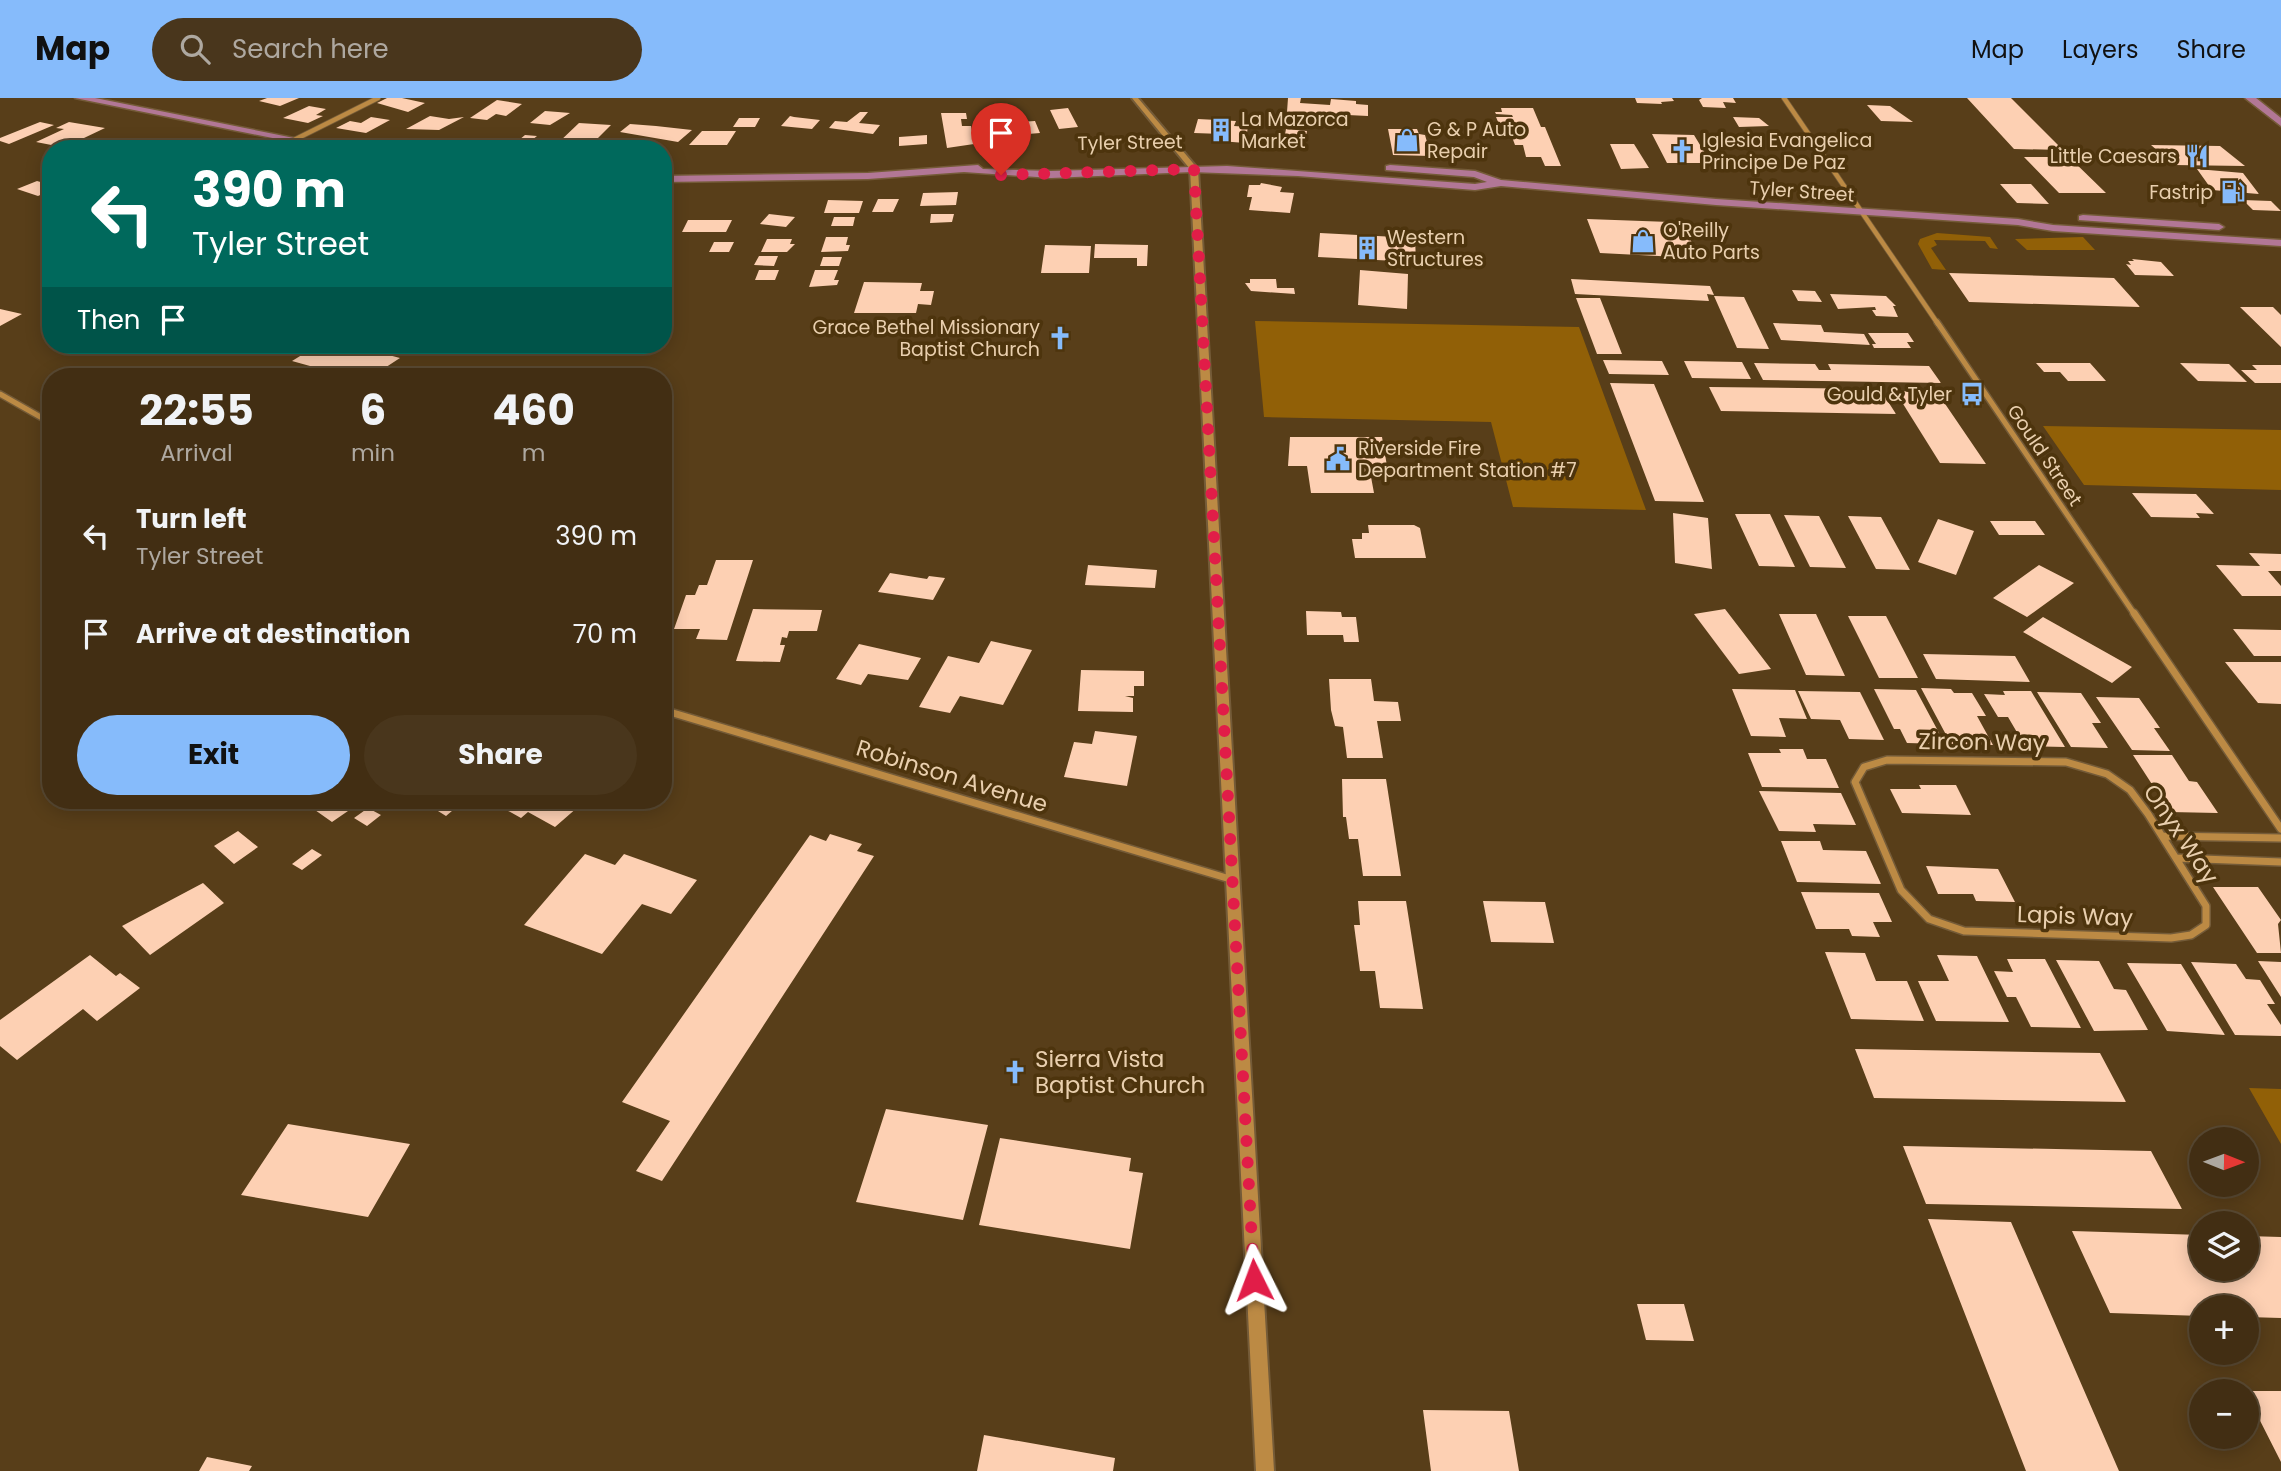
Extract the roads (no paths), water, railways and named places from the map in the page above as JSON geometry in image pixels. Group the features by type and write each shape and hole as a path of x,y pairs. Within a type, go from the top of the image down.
{"main road":[{"path":"80,98 294,140"},
{"path":"135,98 150,102 152,110"},
{"path":"2250,98 2281,123"},
{"name":"Tyler Street","path":"1146,158 1475,187 1501,183 1860,213 2018,222 2053,228 2281,243"},
{"name":"Tyler Street","path":"672,179 868,176 968,170 1027,162"},
{"name":"Tyler Street","path":"968,170 1001,175 1189,163"},
{"name":"Tyler Street","path":"2018,222 2044,216 2281,231"}],"street":[{"path":"294,140 378,98"},
{"path":"1135,98 1189,163 1204,311 1230,879 1265,1471"},
{"name":"Gould Street","path":"1784,98 2281,829"},
{"path":"0,394 42,418"},
{"name":"Robinson Avenue","path":"672,713 1230,879"},
{"name":"Zircon Way","path":"1941,924 1918,910 1901,890 1855,782 1858,772 1871,764 1887,760 2066,762 2107,774"},
{"name":"Onyx Way","path":"2107,774 2130,790 2162,836 2206,906 2206,925"},
{"path":"2162,836 2281,838"},
{"path":"2176,858 2281,862"},
{"name":"Lapis Way","path":"1941,924 1964,931 2171,938 2191,935 2206,925"}],"place":[{"name":"La Mazorca Market","path":"1221,130"},
{"name":"G & P Auto Repair","path":"1407,140"},
{"name":"Iglesia Evangelica Principe De Paz","path":"1682,151"},
{"name":"Little Caesars","path":"2197,156"},
{"name":"Fastrip","path":"2233,192"},
{"name":"O'Reilly Auto Parts","path":"1643,241"},
{"name":"Western Structures","path":"1367,248"},
{"name":"Grace Bethel Missionary Baptist Church","path":"1060,338"},
{"name":"Gould & Tyler","path":"1972,394"},
{"name":"Riverside Fire Department Station #7","path":"1338,459"},
{"name":"Sierra Vista Baptist Church","path":"1015,1072"}]}
